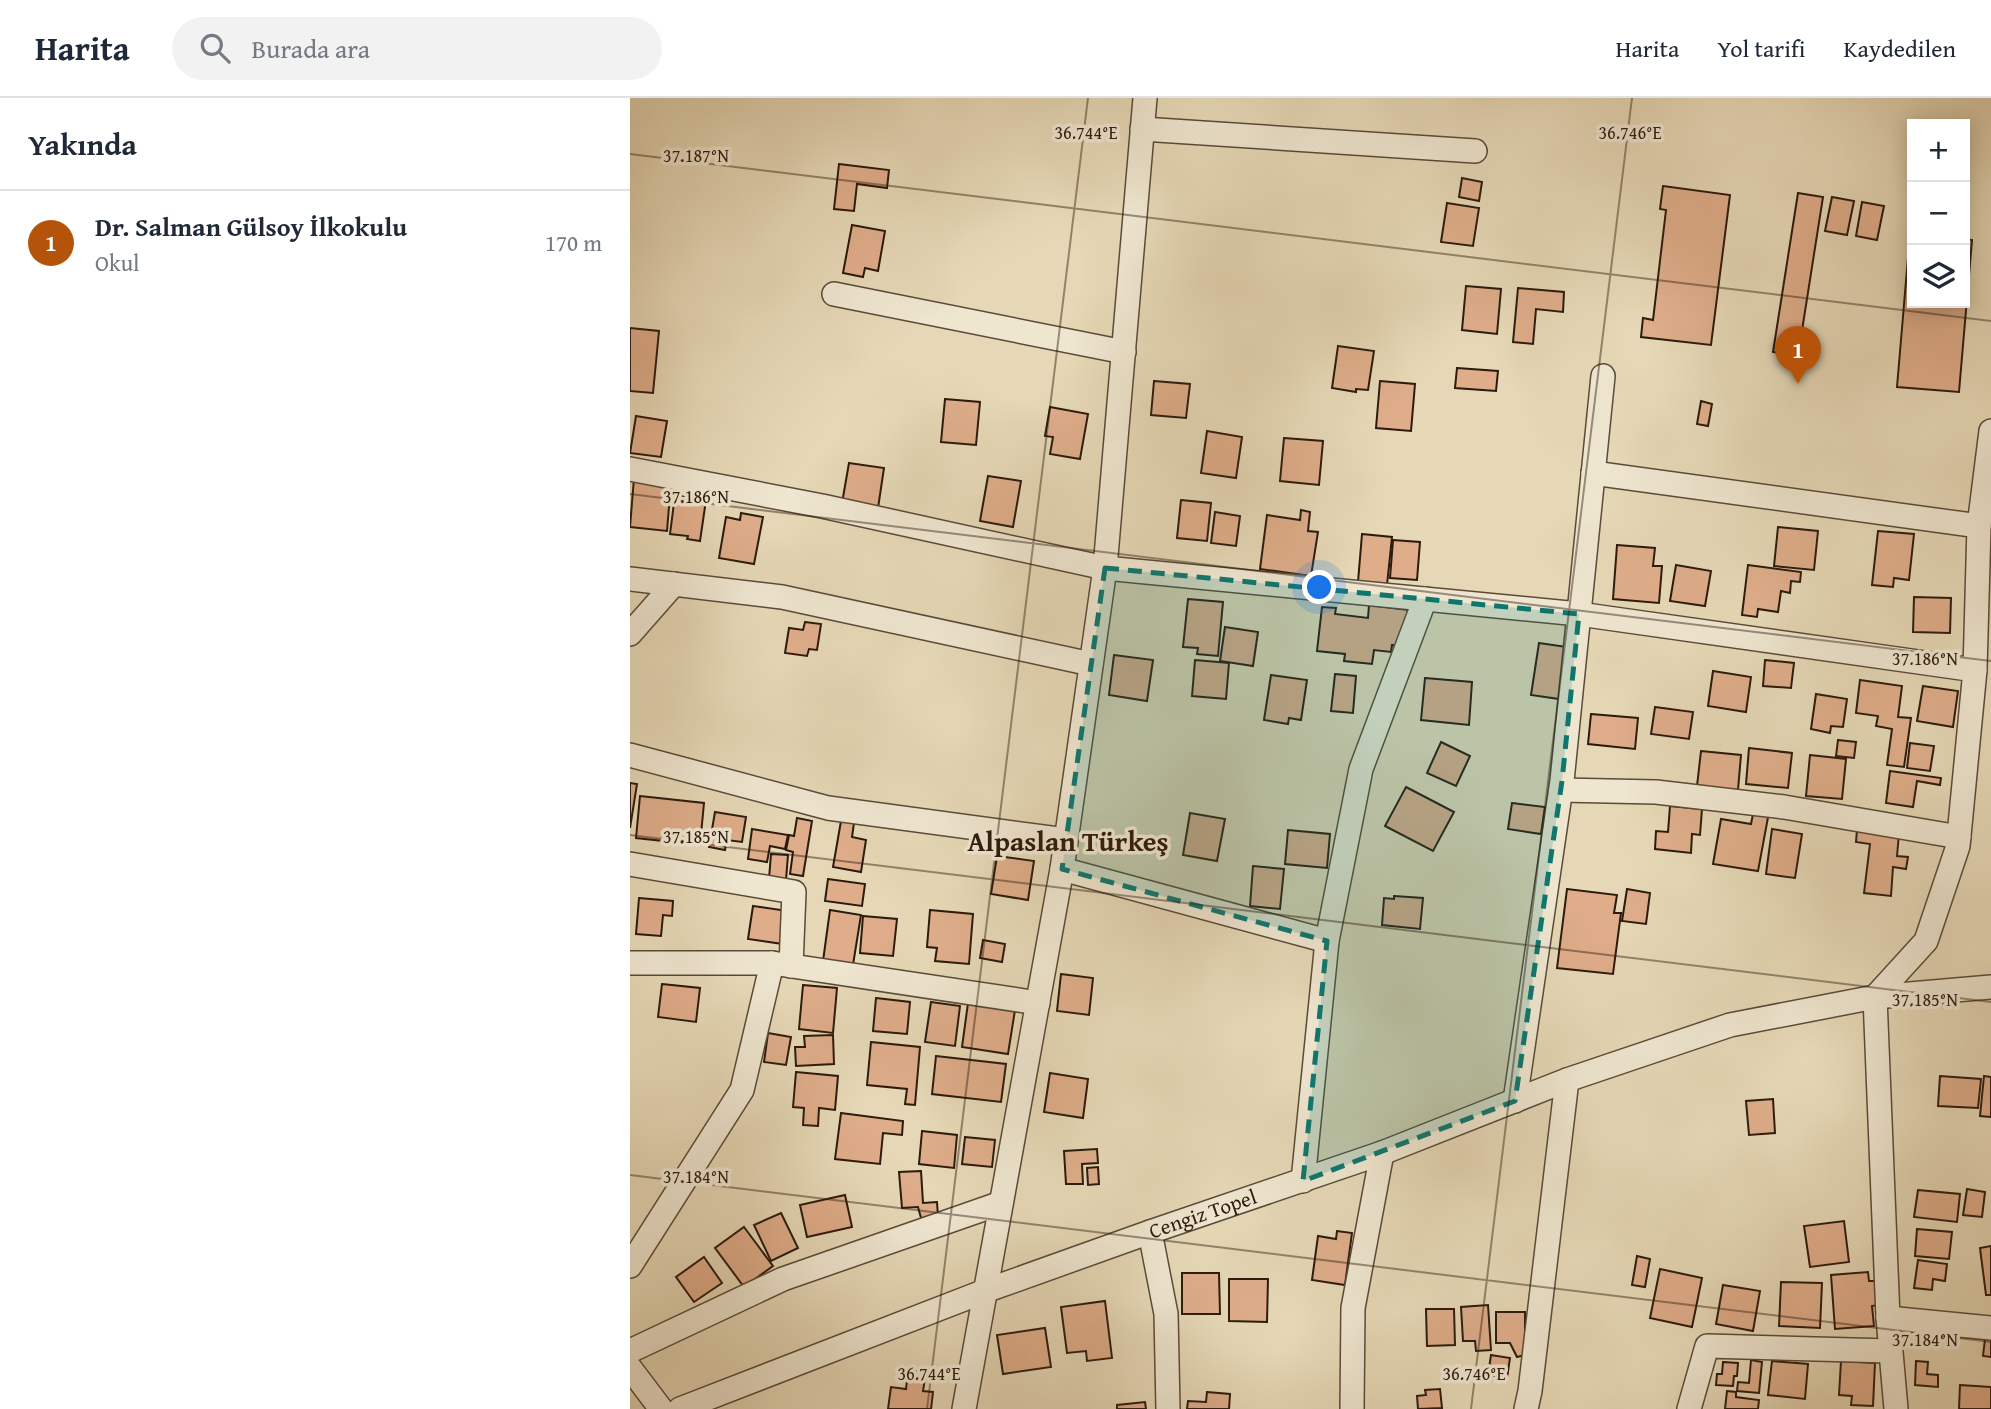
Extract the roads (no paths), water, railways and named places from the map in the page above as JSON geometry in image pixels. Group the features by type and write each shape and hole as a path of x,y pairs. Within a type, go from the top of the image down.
{"street":[{"path":"964,1409 1062,869 1105,568 1145,98"},
{"path":"1142,129 1475,151"},
{"path":"834,293 1124,352"},
{"path":"1515,1101 1561,790 1603,376"},
{"path":"1896,1409 1888,1318 1875,997 1926,941 1958,846 1975,670 1984,627 1979,526 1991,431"},
{"path":"630,470 822,506 1105,568 1579,614 1975,670"},
{"path":"1593,473 1979,526"},
{"path":"630,579 782,597 1091,664"},
{"path":"630,634 674,584"},
{"path":"1303,1181 1327,941 1361,769 1425,599"},
{"path":"630,755 828,808 1066,840"},
{"path":"1561,790 1656,792 1784,807 1959,836"},
{"path":"630,864 794,892 781,965 742,1090 630,1266"},
{"path":"1062,869 1327,941"},
{"path":"630,963 781,965 1038,1003"},
{"name":"Cengiz Topel","path":"680,1409 985,1291 1382,1153 1567,1080 1730,1025 1875,997 1991,987"},
{"path":"1526,1409 1567,1080"},
{"path":"1352,1409 1353,1308 1382,1153"},
{"path":"630,1351 783,1279 1001,1203"},
{"path":"1150,1232 1166,1314 1168,1409"},
{"path":"1888,1318 1991,1328"},
{"path":"1689,1409 1707,1346 1891,1351"},
{"path":"630,1368 661,1409"}],"place":[{"name":"Dr. Salman Gülsoy İlkokulu","path":"1798,384"}],"district":[{"name":"Alpaslan Türkeş","path":"1068,841"}]}
